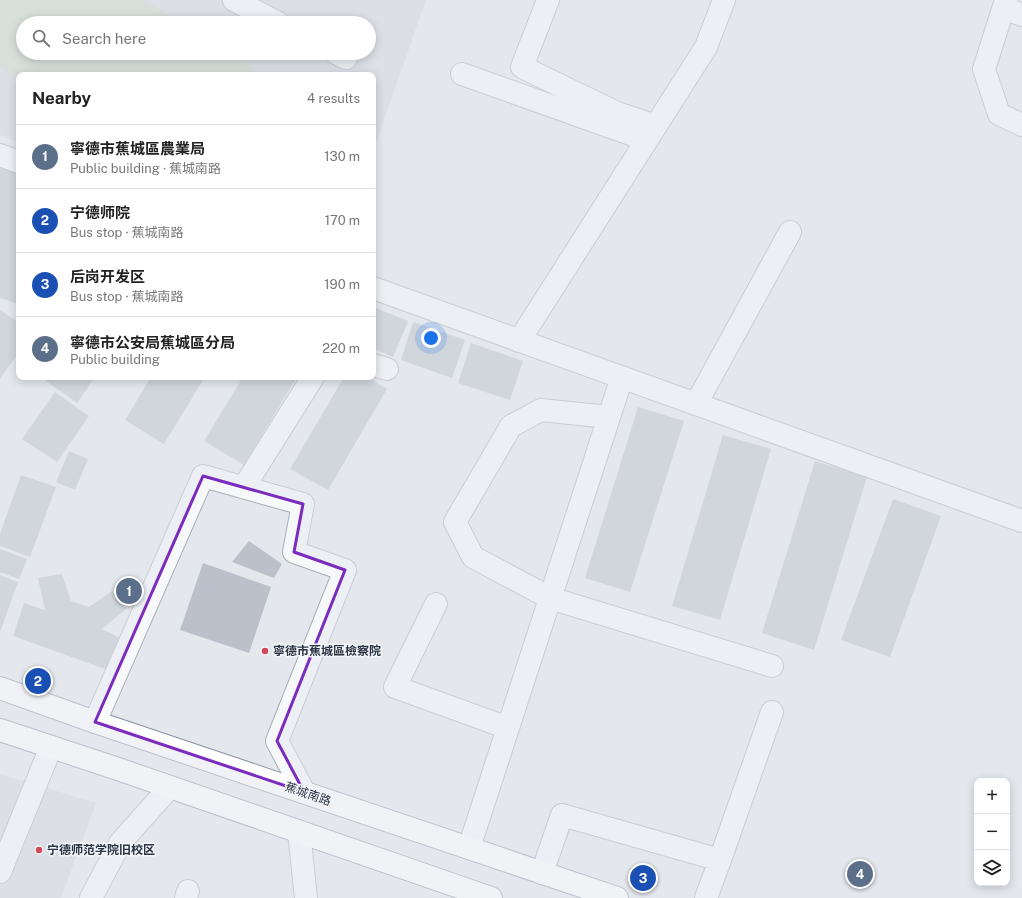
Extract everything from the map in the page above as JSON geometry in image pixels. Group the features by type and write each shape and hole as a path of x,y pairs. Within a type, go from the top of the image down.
{"highway":[{"name":"蕉城南路","path":"0,688 95,722 617,898"},
{"path":"0,730 491,898"}],"street":[{"path":"234,0 265,16"},
{"path":"548,0 522,67 617,114 651,133"},
{"path":"519,341 706,47 724,0"},
{"path":"1011,8 984,69 999,114 1022,125"},
{"path":"462,74 651,133"},
{"path":"0,155 16,161"},
{"path":"696,404 790,232"},
{"path":"376,289 1022,520"},
{"path":"468,848 622,377"},
{"path":"244,487 311,380"},
{"path":"609,417 541,410 511,426 455,522 473,557 550,598 772,666"},
{"path":"95,722 203,476 303,504 294,552 345,570 277,741 304,792"},
{"path":"436,604 395,687 508,728"},
{"path":"706,898 772,712"},
{"path":"0,872 51,747"},
{"path":"91,898 120,843 170,787"},
{"path":"542,872 562,815 720,860"},
{"path":"299,832 306,898"}],"highlighted area":[{"path":"203,476 303,504 294,552 345,570 277,741 304,792 95,722"}],"shaded area":[{"path":"0,0 426,0 376,142 376,72 16,72 16,142 0,135"},
{"name":"宁德师范学院旧校区","path":"0,774 96,803 61,898 0,898"}],"green space":[{"path":"0,0 143,0 172,16 16,16 16,60 247,60 255,72 16,72 16,76 0,68"}],"building":[{"path":"0,167 16,173 16,303 0,298"},
{"path":"376,308 408,321 393,357 376,349"},
{"path":"0,310 16,321 16,356 0,379"},
{"path":"413,322 465,340 452,378 401,360"},
{"path":"471,343 523,361 510,400 458,383"},
{"path":"47,380 93,380 77,403 46,381"},
{"path":"149,380 203,380 164,444 125,420"},
{"path":"241,380 295,380 244,465 204,441"},
{"path":"342,380 372,380 387,389 328,490 290,469"},
{"path":"55,392 89,416 57,462 22,439"},
{"path":"638,407 684,421 630,592 585,578"},
{"path":"723,435 771,449 720,620 672,606"},
{"path":"69,451 88,459 75,490 56,482"},
{"path":"815,461 867,477 814,650 762,633"},
{"path":"21,475 56,487 30,557 0,546 0,534"},
{"path":"893,499 941,516 890,657 841,640"},
{"path":"249,541 282,564 274,578 232,562"},
{"path":"0,549 27,559 19,579 0,572"},
{"path":"203,563 271,587 249,653 180,630"},
{"path":"62,574 71,601 89,607 112,591 126,609 102,629 122,639 111,671 13,636 24,603 45,610 38,578"},
{"path":"0,575 18,582 0,632"}],"place":[{"name":"寧德市蕉城區農業局","path":"129,591"},
{"name":"寧德市蕉城區檢察院","path":"265,651"},
{"name":"宁德师院","path":"38,681"},
{"name":"宁德师范学院旧校区","path":"39,850"},
{"name":"寧德市公安局蕉城區分局","path":"860,874"},
{"name":"后岗开发区","path":"643,878"}]}
